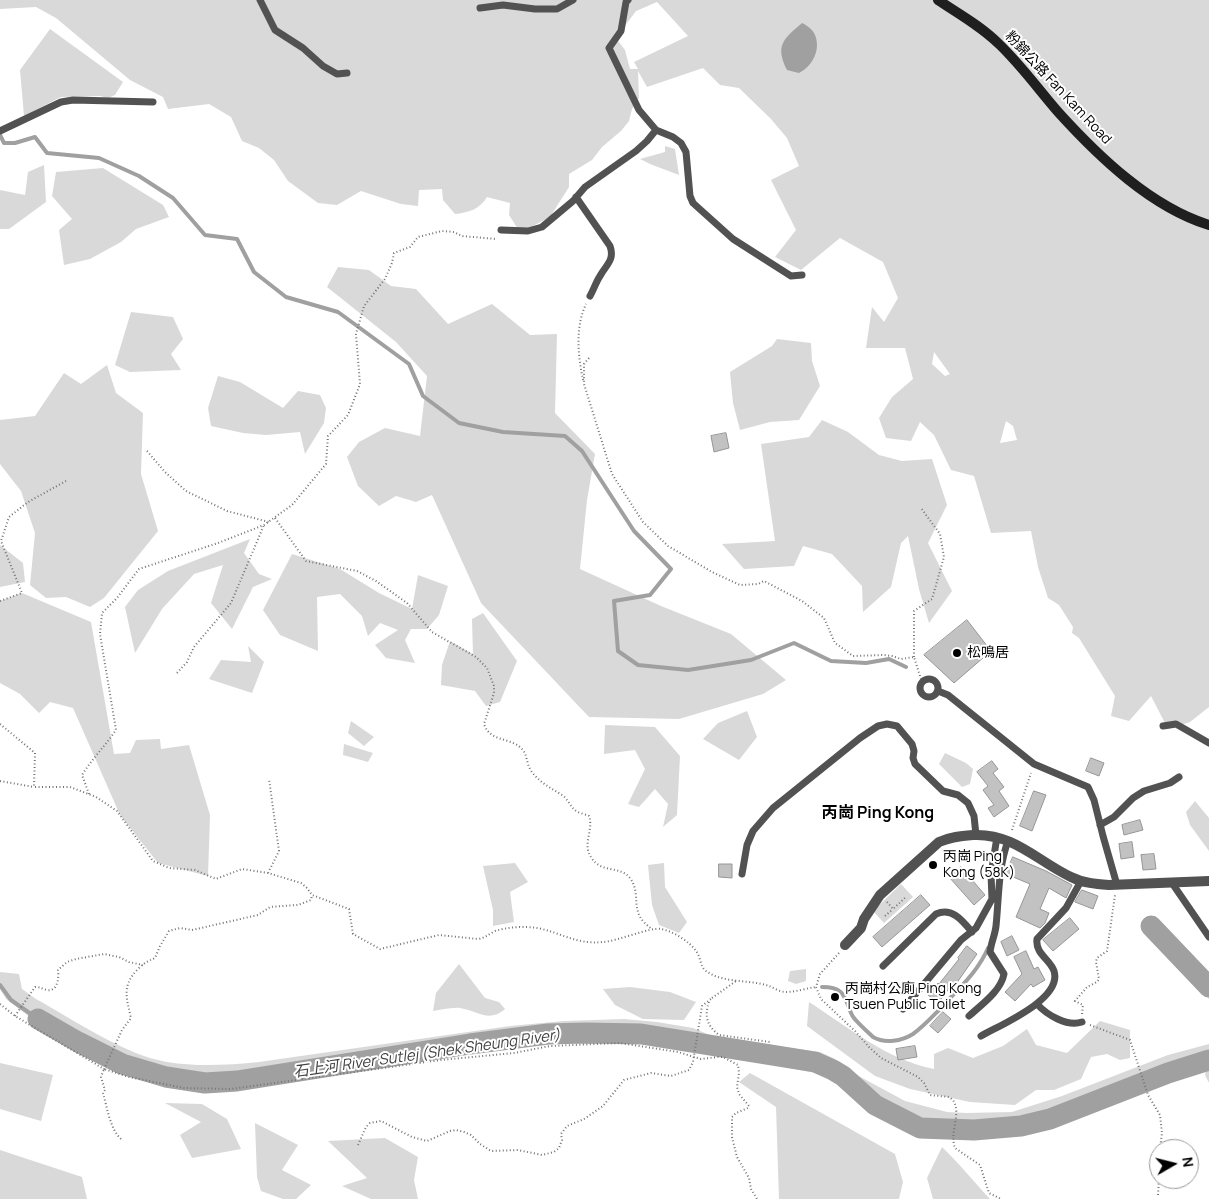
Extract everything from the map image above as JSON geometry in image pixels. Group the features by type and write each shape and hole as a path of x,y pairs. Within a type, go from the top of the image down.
{"main road":[{"name":"粉錦公路 Fan Kam Road","path":"938,0 994,40 1012,57 1071,126 1122,173 1172,210 1209,225"}],"street":[{"path":"845,945 861,928 864,919 880,895 939,842 950,838 976,835 997,837 1008,841 1071,877 1094,884 1209,881"}],"lane":[{"path":"260,0 275,30 302,48 323,66 337,74 347,73"},
{"path":"480,8 503,5 535,9 557,9 573,0"},
{"path":"628,0 626,2 621,31 609,48 639,110 656,130 673,137 681,143 686,152 688,186 693,203 733,239 791,276 802,275"},
{"path":"0,131 61,102 73,100 153,102"},
{"path":"502,230 528,231 542,226 573,201 585,187 636,151 656,130"},
{"path":"576,197 610,246 612,252 611,261 600,275 590,296"},
{"path":"938,691 948,695 1034,764 1088,787 1094,800 1117,884"},
{"path":"742,874 747,845 753,831 773,808 860,738 878,726 887,724 897,726 912,744 914,751 912,758 915,764 943,791 958,795 968,803 974,816 976,835"},
{"path":"1163,726 1176,724 1209,742"},
{"path":"1100,825 1114,817 1133,798 1170,783 1179,777"},
{"path":"903,1009 962,940 976,928 992,899 991,874 997,837"},
{"path":"968,1016 994,992 1003,979 1004,974 990,952 994,938 1000,892 999,877 1008,841"},
{"path":"981,1036 1036,1004 1050,991 1056,981 1054,971 1038,951 1037,939 1066,908 1081,881"},
{"path":"1172,883 1209,937"},
{"path":"882,966 936,914 942,911 957,916 972,932"},
{"path":"1036,1004 1052,1016 1076,1024 1082,1022"}],"path":[{"path":"89,794 82,775 94,756 105,746 116,730 100,634 102,612 117,598 139,569 218,544 269,522 292,505 326,464 328,436 348,415 360,384 356,334 364,306 385,279 394,253 410,247 418,237 430,233 454,232 462,236 500,239 502,230"},
{"path":"590,296 580,317 579,359 584,384 612,474 643,522 668,546 712,572 740,585 758,584 764,581 802,602 824,618 835,643 853,656 884,655 901,659 914,657"},
{"path":"584,384 584,364 589,358"},
{"path":"147,451 165,472 186,491 227,511 269,522"},
{"path":"0,602 22,593 1,541 9,517 28,502 66,481"},
{"path":"921,508 940,534 944,557 932,599 914,611 914,657 921,679"},
{"path":"275,518 306,561 357,571 376,581 407,603 432,632 476,657 487,668 494,686 494,693 484,724 485,729 491,735 520,747 531,772 544,785 564,796 575,810 589,816 591,821 587,844 591,858 598,866 607,870 622,872 629,876 635,890 637,910 640,918 653,929"},
{"path":"178,673 194,647 231,603 264,525"},
{"path":"0,724 35,753 34,787"},
{"path":"1008,841 1034,764"},
{"path":"268,873 279,851 269,779"},
{"path":"0,781 34,787 70,788 96,797 117,811 153,861 169,868 195,870 216,879 242,869 268,873 301,883 312,895 348,909 353,934 380,949 439,935 485,938 494,932 524,927 538,928 568,938 593,942 604,942 629,937 653,929 663,929 692,947 697,952 706,971 729,980 768,986 783,992 816,986"},
{"path":"1117,884 1107,951 1097,958 1096,962 1098,982 1087,987 1075,1001 1083,1005 1082,1022 1130,1040 1148,1095 1160,1115 1161,1139"},
{"path":"121,1139 111,1120 101,1078 116,1042 131,1018 126,988 132,975 146,961 155,958 169,931 180,928 192,930 258,915 270,907 298,905 311,900 312,895"},
{"path":"880,895 893,909"},
{"path":"885,916 906,897"},
{"path":"845,945 820,974 816,986 821,999 881,1058 918,1077 924,1083 930,1095 949,1097 953,1100 956,1104 953,1137 957,1150 981,1166 989,1193 1001,1199"},
{"path":"15,1016 35,987 52,990 57,983 58,970 67,962 104,954 119,957 129,962 143,964"},
{"path":"358,1145 366,1127 370,1123 381,1121 427,1141 456,1130 471,1135 491,1151 518,1150 542,1155 554,1152 559,1148 562,1140 561,1134 567,1126 603,1106 624,1080 651,1073 671,1076 689,1070 694,1056 702,1006 737,980"},
{"path":"712,998 709,1001 706,1012 707,1023 719,1035 770,1042"},
{"path":"0,1004 15,1016 104,1069 184,1088 232,1089 441,1060 514,1053 550,1046 620,1043 702,1059 723,1057 738,1064 737,1087 739,1094 749,1106 736,1113 732,1118 732,1137 737,1157 749,1178 751,1189 757,1199"},
{"path":"1158,1189 1158,1196"}],"shaded area":[{"path":"0,0 1209,0 1209,707 1190,722 1168,729 1151,696 1129,721 1111,716 1115,696 1079,638 1072,633 1073,627 1059,605 1048,598 1038,567 1031,531 991,533 974,476 951,470 934,435 920,422 911,441 886,438 879,418 892,397 913,379 905,348 866,348 872,307 884,322 898,298 883,262 840,238 801,270 775,257 796,230 771,180 799,166 787,138 771,119 739,88 720,85 703,68 647,87 638,71 639,98 632,109 629,121 621,131 602,147 592,160 569,174 569,187 550,217 529,228 518,229 509,215 510,203 487,197 481,205 473,210 455,214 443,200 442,189 419,190 418,206 401,204 361,191 337,205 318,203 288,181 274,160 259,148 242,141 231,117 209,104 168,109 163,97 130,80 56,18 36,7 0,9","holes":["657,2 688,36 634,62 638,69 630,69 625,50 616,38 636,11","934,352 950,374 945,376 932,364","1006,421 1013,426 1017,440 1000,443"]},
{"path":"802,23 813,32 817,45 812,61 799,73 787,70 783,62 781,49 790,34"},
{"path":"50,29 123,82 115,95 108,98 100,96 61,97 24,116 20,70"},
{"path":"665,146 675,149 679,175 640,159 665,152"},
{"path":"44,165 46,202 9,229 0,229 0,190 25,195 28,172"},
{"path":"103,168 163,205 169,217 136,229 121,242 90,259 64,265 59,230 72,219 52,196 56,172"},
{"path":"338,267 369,270 391,286 416,289 448,324 492,304 530,335 557,334 555,413 595,454 587,500 580,569 661,606 731,634 786,680 763,694 679,719 589,717 481,603 432,495 416,502 396,496 379,506 358,486 347,457 359,442 385,428 420,436 427,376 396,342 327,287"},
{"path":"131,312 173,317 183,339 171,354 181,370 130,372 115,365"},
{"path":"777,339 811,343 812,361 820,386 799,420 770,422 740,430 733,403 730,372 772,346"},
{"path":"107,365 116,393 143,413 141,474 158,531 104,598 90,607 66,597 46,598 30,585 35,533 21,491 0,464 0,420 35,416 64,373 81,384"},
{"path":"218,376 240,382 283,408 298,391 320,395 326,408 324,423 305,454 300,432 266,435 243,433 211,426 208,408"},
{"path":"822,420 848,432 879,455 902,461 932,459 947,505 928,543 952,591 929,623 919,589 908,536 901,543 891,587 863,612 862,586 832,554 803,546 794,566 744,569 722,544 775,541 761,444 809,437"},
{"path":"250,539 244,553 259,574 272,579 253,587 232,629 211,603 223,565 194,574 162,609 135,653 125,607 138,590 168,571"},
{"path":"0,545 23,563 25,582 0,587"},
{"path":"292,554 340,569 379,593 412,609 418,575 448,586 439,615 427,629 411,629 405,640 415,663 386,658 375,645 398,630 380,623 368,636 362,616 340,594 317,597 318,651 280,635 263,610"},
{"path":"22,593 91,622 114,754 130,753 136,740 160,739 161,749 189,745 210,815 208,876 158,863 120,815 73,708 50,702 39,713 20,694 0,683 0,601"},
{"path":"483,613 517,661 500,702 486,706 475,691 441,685 442,665 450,641 473,654 472,619"},
{"path":"248,646 264,662 252,693 209,679 221,660 251,662"},
{"path":"747,711 757,737 739,760 703,739 718,723"},
{"path":"351,721 374,737 364,746 348,733"},
{"path":"605,725 655,727 680,756 677,815 663,827 668,804 655,789 639,807 628,804 645,769 635,750 604,754"},
{"path":"344,744 373,753 368,762 343,755"},
{"path":"945,753 966,763 973,769 970,784 962,787 939,764"},
{"path":"1195,801 1209,818 1209,851 1190,825 1186,812"},
{"path":"515,863 528,882 510,892 514,922 493,926 493,910 483,866"},
{"path":"664,863 665,887 687,922 679,933 659,925 652,905 648,865"},
{"path":"901,884 913,897 884,923 873,911"},
{"path":"1155,916 1209,972 1209,999 1145,930"},
{"path":"459,964 485,998 499,1002 505,1009 488,1016 460,1008 433,1011 436,993"},
{"path":"806,969 806,981 796,984 788,981 790,971"},
{"path":"0,972 19,974 22,989 36,999 117,1045 151,1058 179,1064 213,1065 259,1062 510,1026 564,1021 624,1019 693,1028 717,1038 820,1052 835,1059 855,1074 905,1101 947,1112 1012,1112 1062,1096 1168,1055 1209,1044 1209,1083 1205,1075 1206,1069 1037,1129 986,1136 959,1137 921,1133 873,1108 852,1090 821,1074 650,1042 612,1039 550,1042 447,1055 270,1082 232,1090 205,1090 160,1083 114,1066 39,1024 6,999 0,989"},
{"path":"630,987 670,992 696,1002 684,1020 643,1019 615,1005 603,989"},
{"path":"809,1002 868,1042 917,1065 934,1069 934,1054 948,1048 973,1058 1003,1046 1027,1029 1036,1045 1067,1053 1100,1021 1130,1030 1130,1058 1120,1060 1107,1054 1091,1057 1081,1079 1054,1090 1036,1090 1015,1105 970,1102 910,1089 875,1076 807,1026"},
{"path":"0,1063 53,1075 41,1121 0,1109"},
{"path":"750,1073 895,1154 903,1182 899,1199 779,1199 776,1107 739,1082"},
{"path":"165,1103 202,1104 227,1119 241,1149 192,1158 180,1135 201,1122"},
{"path":"255,1123 298,1145 282,1170 311,1185 296,1199 283,1199 261,1191 257,1177"},
{"path":"385,1138 418,1157 414,1180 418,1199 371,1199 342,1186 367,1178 328,1141"},
{"path":"942,1147 990,1199 933,1199 927,1178"},
{"path":"0,1150 82,1177 87,1199 0,1199"}],"building":[{"path":"726,433 729,448 714,452 711,436"},
{"name":"松鳴居","path":"967,620 991,651 954,683 924,655"},
{"path":"1091,758 1104,763 1099,776 1086,771"},
{"path":"992,761 998,769 993,773 1004,787 999,791 1009,806 994,817 988,808 994,805 983,790 988,786 977,772"},
{"path":"1034,791 1046,795 1032,831 1020,826"},
{"path":"1140,820 1143,830 1124,835 1122,825"},
{"path":"1132,842 1134,857 1121,859 1119,844"},
{"path":"1154,854 1156,869 1143,870 1141,855"},
{"path":"1013,857 1046,871 1072,885 1066,898 1049,888 1040,909 1049,913 1045,923 1040,928 1016,917 1030,884 1006,874"},
{"path":"719,864 732,864 732,878 719,877"},
{"path":"961,867 985,895 974,905 949,877"},
{"path":"1082,890 1098,896 1093,909 1075,902"},
{"path":"921,895 930,905 882,947 873,937"},
{"path":"1070,918 1079,929 1053,951 1043,940"},
{"path":"1012,936 1019,950 1007,956 1001,942"},
{"path":"967,946 977,954 956,984 954,982 938,1003 928,995 959,959"},
{"path":"1026,951 1034,969 1038,967 1045,980 1033,987 1031,984 1015,1001 1005,992 1022,974 1014,957"},
{"path":"943,1012 951,1019 938,1033 930,1026"},
{"path":"915,1046 917,1057 898,1060 896,1049"}],"waterway":[{"path":"0,135 4,143 15,143 35,137 47,153 99,158 139,176 173,198 205,235 237,239 254,272 286,297 338,312 409,364 423,396 459,423 503,432 565,436 582,451 634,531 671,569 650,595 614,601 618,651 638,665 688,670 751,660 794,643 831,661 866,663 889,659 906,667"},
{"name":"石上河 River Sutlej (Shek Sheung River)","path":"1151,926 1209,987"},
{"path":"822,987 840,991 853,1017 873,1037 888,1041 899,1040 917,1031 941,1008 973,973 988,948"},
{"name":"石上河 River Sutlej (Shek Sheung River)","path":"0,985 11,1000 38,1019"},
{"name":"石上河 River Sutlej (Shek Sheung River)","path":"38,1019 122,1064 166,1077 205,1083 237,1081 470,1044 548,1034 641,1034 815,1062 843,1076 875,1105 920,1128 974,1130 1021,1126 1050,1119 1168,1073 1209,1060"}],"place":[{"name":"松鳴居","path":"957,653"},
{"name":"丙崗 Ping Kong (58K)","path":"933,865"},
{"name":"丙崗村公廁 Ping Kong Tsuen Public Toilet","path":"835,997"}],"district":[{"name":"丙崗 Ping Kong","path":"878,814"}]}
